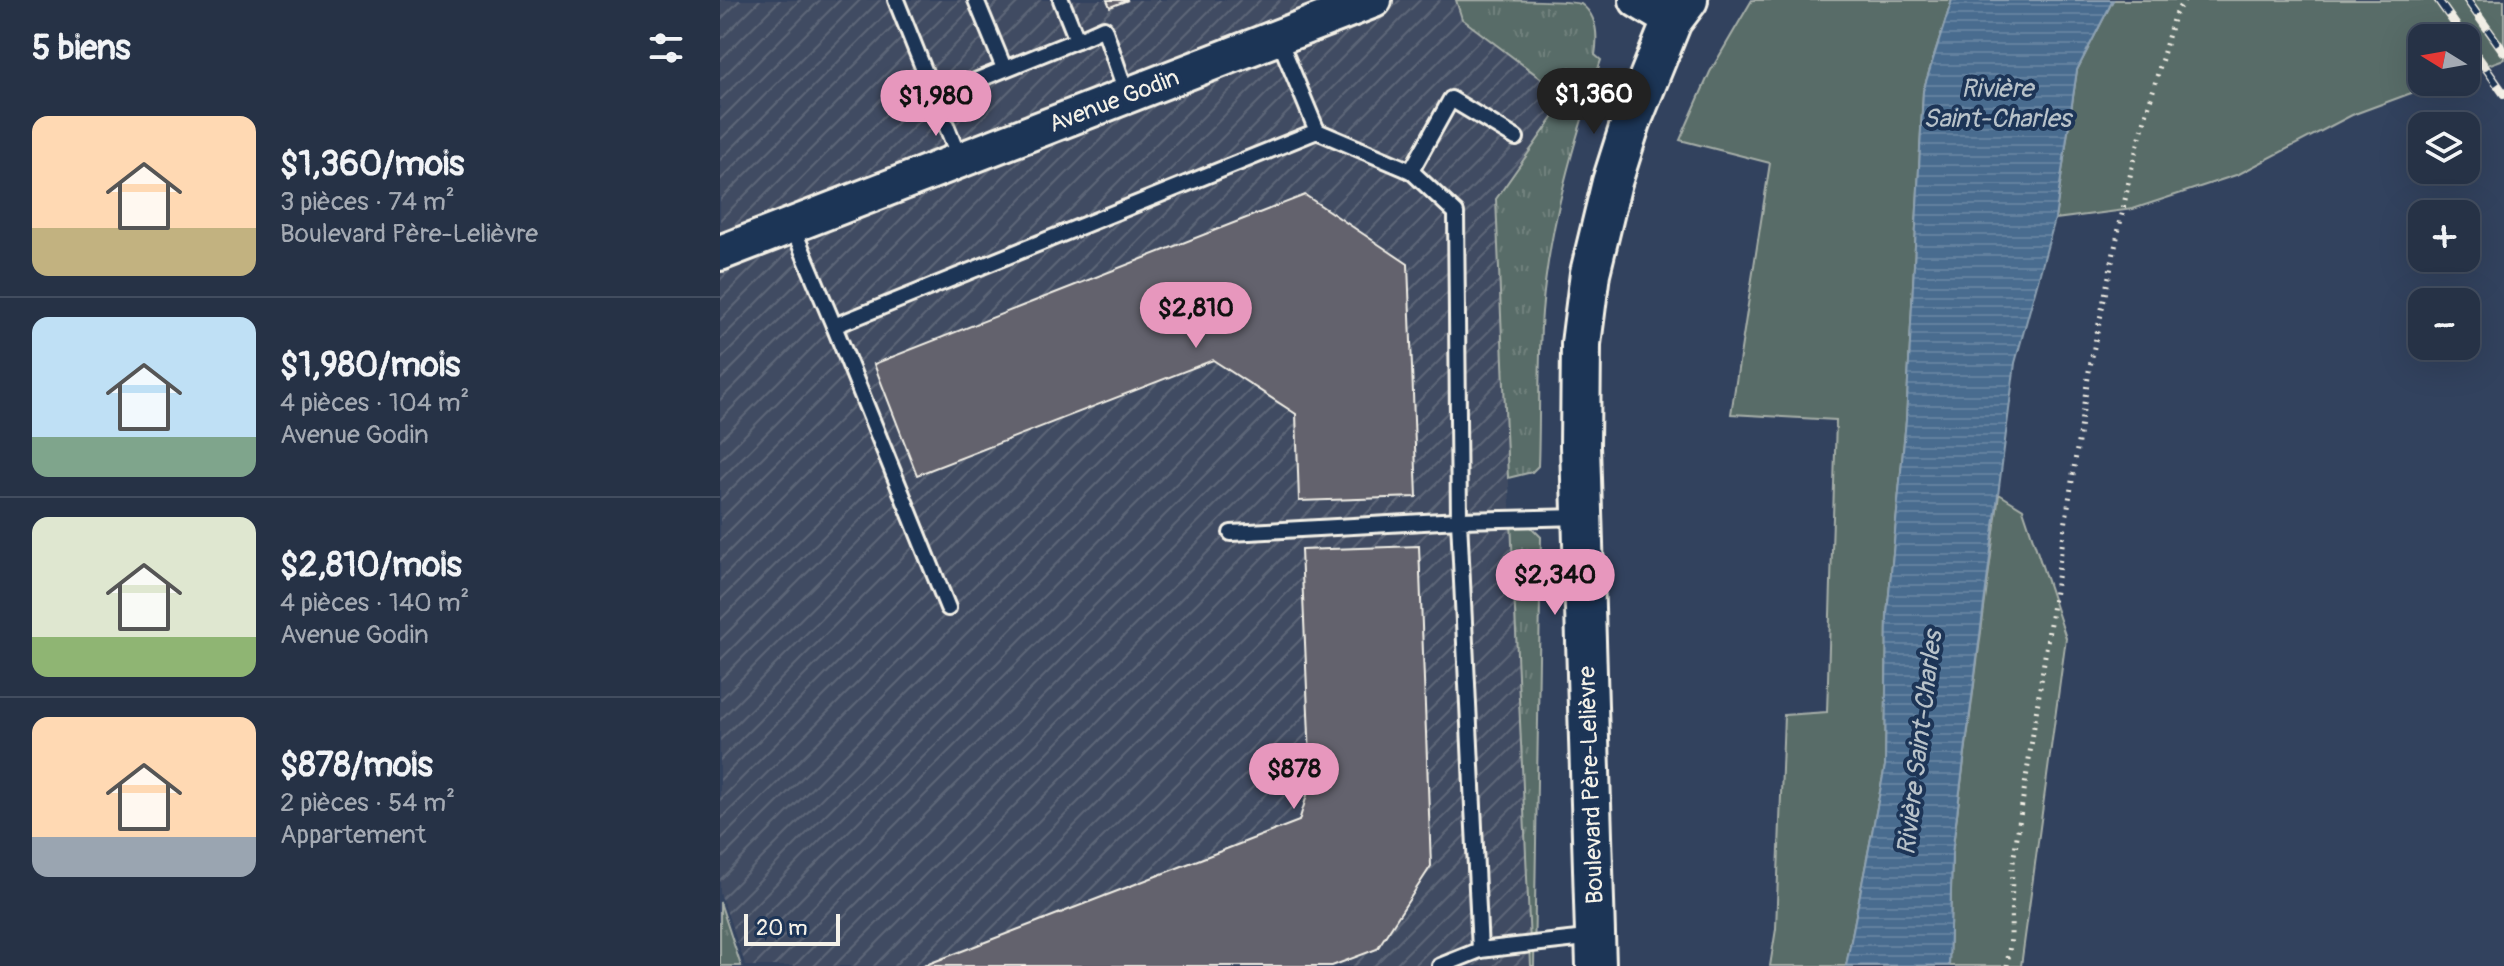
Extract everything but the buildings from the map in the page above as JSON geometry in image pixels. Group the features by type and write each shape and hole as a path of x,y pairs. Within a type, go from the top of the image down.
{"main road":[{"name":"Boulevard Père-Lelièvre","path":"1595,951 1580,369 1590,273 1612,182 1631,122 1680,11"}],"street":[{"name":"Avenue Godin","path":"720,253 1374,0"},
{"path":"1637,0 1680,11"}],"lane":[{"path":"896,0 960,160"},
{"path":"976,0 1004,68"},
{"path":"1061,0 1077,40"},
{"path":"933,98 1104,28 1127,97"},
{"path":"1278,37 1317,131 1411,171 1456,213 1459,520 1480,950"},
{"path":"1411,171 1451,99 1516,138"},
{"path":"834,326 1317,131"},
{"path":"792,225 948,608"},
{"path":"1231,533 1459,520 1583,517"},
{"path":"1440,966 1480,950 1595,951"}],"path":[{"path":"2007,966 2016,840 2089,371 2133,162 2174,16 2184,0"}],"shaded area":[{"path":"720,0 1456,0 1462,19 1568,98 1496,199 1531,966 746,966 720,893"}],"green space":[{"path":"1456,0 1581,4 1594,21 1595,55 1601,60 1572,153 1545,280 1538,466 1532,472 1508,478 1496,199 1567,98 1462,19"},
{"path":"1752,0 1952,0 1923,91 1906,420 1887,614 1885,766 1846,966 1770,966 1776,929 1784,715 1827,712 1836,420 1731,414 1770,163 1680,140 1710,72"},
{"path":"2113,0 2504,0 2504,59 2480,68 2480,24 2408,24 2408,94 2352,115 2239,174 2133,209 2055,219 2077,70"},
{"path":"1999,494 2023,509 2066,638 2021,966 1949,966 1952,853"},
{"path":"1511,521 1528,524 1541,537 1534,966 1531,966"},
{"path":"720,902 741,966 720,966"}],"water":[{"name":"Rivière Saint-Charles","path":"1952,0 2113,0 2077,70 2055,219 2015,363 1952,853 1949,966 1846,966 1885,766 1887,614 1906,420 1923,91"}],"railway":[{"path":"2438,0 2455,24"},
{"path":"2467,0 2504,52"},
{"path":"2480,60 2504,94"}]}
